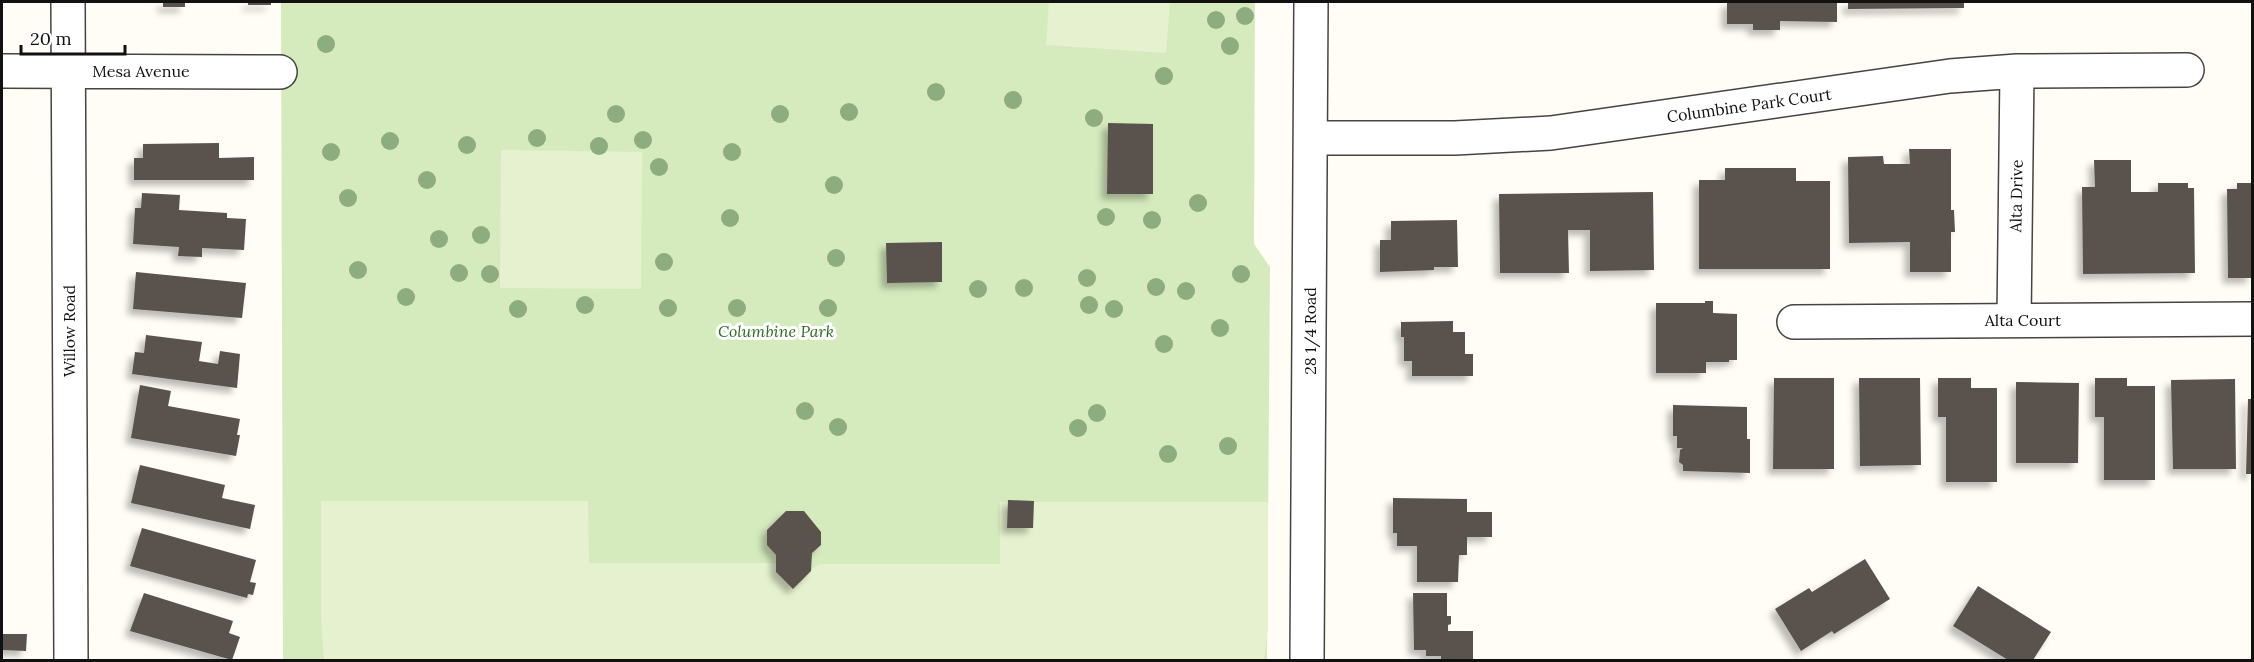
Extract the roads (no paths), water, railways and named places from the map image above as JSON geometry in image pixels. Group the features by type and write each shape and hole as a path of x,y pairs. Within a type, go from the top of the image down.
{"street":[{"name":"Willow Road","path":"68,2 71,660"},
{"name":"28 1/4 Road","path":"1307,660 1311,2"},
{"name":"Mesa Avenue","path":"2,70 280,72"},
{"name":"Columbine Park Court","path":"1311,138 1455,138 1551,133 1950,76 2017,71 2187,70"},
{"name":"Alta Drive","path":"2014,320 2017,71"},
{"name":"Alta Court","path":"1794,322 2253,319"}],"park label":[{"name":"Columbine Park","path":"776,331"}]}
